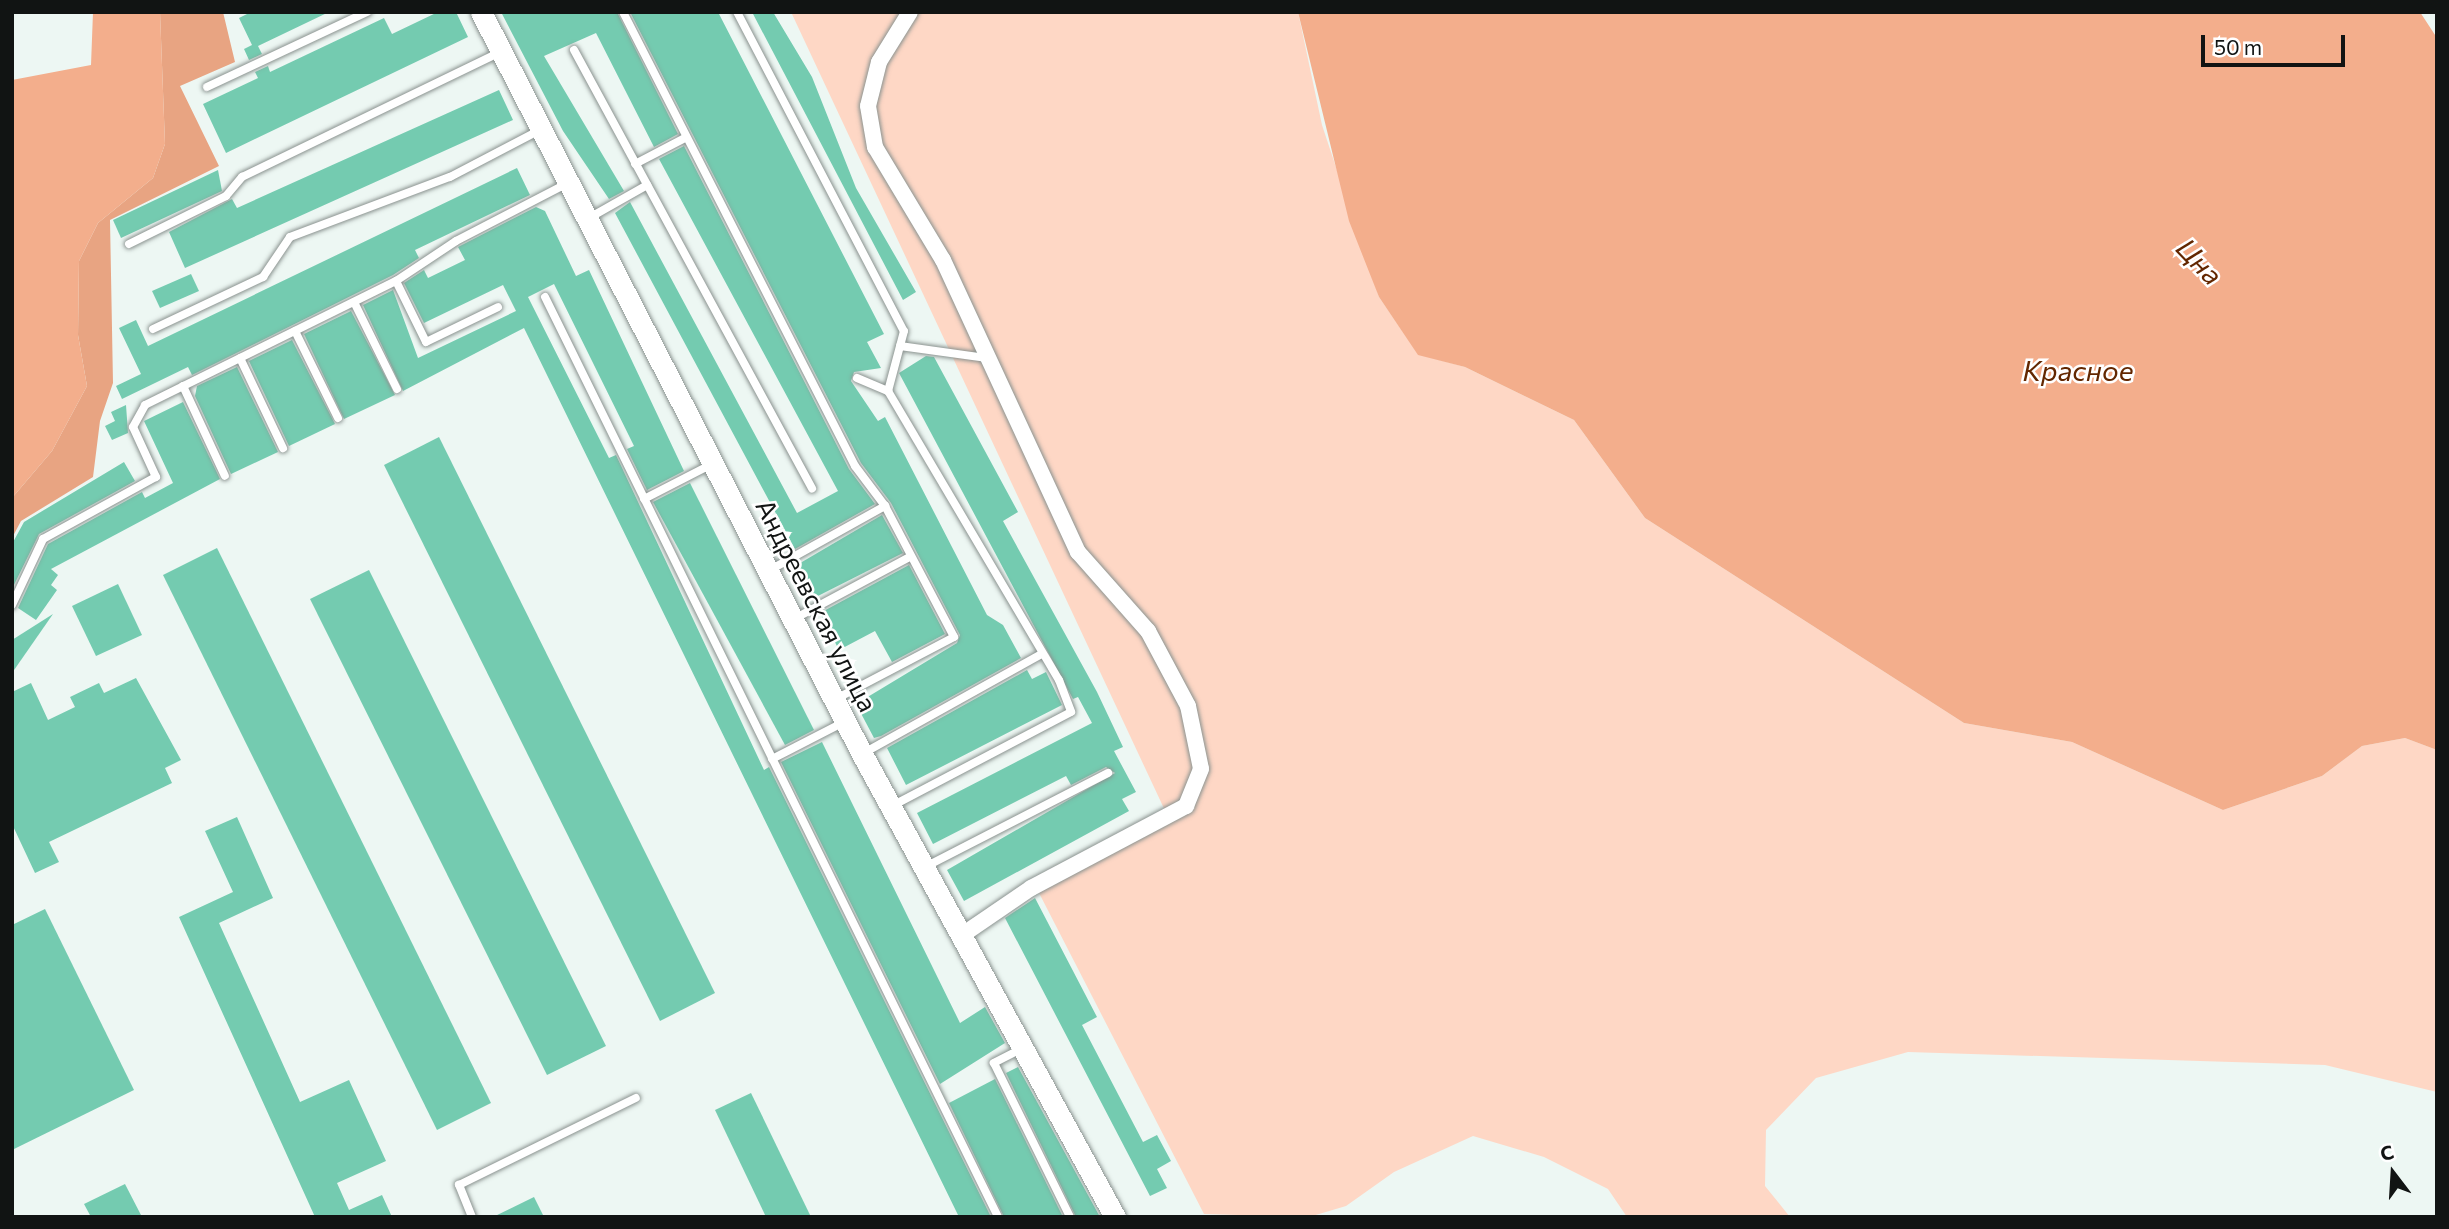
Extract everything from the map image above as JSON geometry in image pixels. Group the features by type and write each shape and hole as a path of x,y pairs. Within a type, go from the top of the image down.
{"street":[{"name":"Андреевская улица","path":"481,12 862,754 1115,1217"},
{"path":"910,12 879,62 868,106 875,148 943,260 1078,552 1148,631 1188,706 1200,769 1186,806 1031,888 962,935"}],"lane":[{"path":"207,87 367,12"},
{"path":"623,12 685,138 855,466 885,506 908,558 954,637 835,700"},
{"path":"737,12 904,331 888,391"},
{"path":"573,50 812,489"},
{"path":"129,244 226,196 242,177 502,52"},
{"path":"153,330 263,277 290,237 450,177 542,129"},
{"path":"635,164 685,138"},
{"path":"12,605 43,539 156,477 133,427 145,405 396,281 456,241 570,182"},
{"path":"589,218 646,185"},
{"path":"396,281 426,342 498,307"},
{"path":"545,297 998,1217"},
{"path":"355,302 397,389"},
{"path":"295,331 338,418"},
{"path":"900,346 988,359"},
{"path":"240,358 282,448"},
{"path":"857,378 888,391 1042,654 1071,712 892,806"},
{"path":"183,386 225,476"},
{"path":"644,499 712,464"},
{"path":"768,571 885,506"},
{"path":"793,620 908,558"},
{"path":"862,754 1042,654"},
{"path":"772,759 845,721"},
{"path":"925,867 1108,773"},
{"path":"1023,1048 994,1063 1070,1217"},
{"path":"472,1217 459,1185 636,1098"}],"shaded area":[{"path":"160,12 223,12 235,62 180,86 219,166 110,220 113,383 100,421 93,477 21,521 12,538 12,498 52,451 87,386 78,335 79,261 98,223 153,178 165,144"},
{"path":"791,12 1298,12 1322,125 1379,297 1418,354 1465,367 1574,420 1645,518 1964,723 2072,742 2223,810 2322,776 2362,746 2405,738 2437,750 2437,1092 2325,1065 1908,1052 1816,1078 1766,1130 1765,1186 1790,1217 1627,1217 1608,1189 1544,1157 1473,1136 1394,1172 1346,1206 1309,1217 1204,1214 1038,891 1168,817"}],"water":[{"path":"93,12 160,12 165,144 153,178 98,223 79,261 78,335 87,386 52,451 12,498 12,80 91,65"},
{"name":"Красное","path":"1298,12 2420,12 2437,38 2437,750 2405,738 2362,746 2322,776 2223,810 2072,742 1964,723 1645,518 1574,420 1465,367 1418,355 1379,297 1349,221"}],"building":[{"path":"251,12 329,12 258,46 262,54 249,60 244,49 252,45 239,18"},
{"path":"438,12 456,12 468,37 226,153 203,104 258,78 255,72 268,66 270,72 384,18 392,34"},
{"path":"501,12 617,12 678,134 654,147 596,33 544,56 624,191 609,199 563,131"},
{"path":"630,12 718,12 884,334 867,342 881,368 854,372 851,381 878,421 885,417 987,615 1003,625 1021,658 881,736 874,738 856,704 957,643 960,635 891,503 861,463"},
{"path":"752,12 773,12 812,77 856,188 916,292 903,300"},
{"path":"499,90 513,120 185,268 169,232 232,199 237,208"},
{"path":"684,146 849,469 875,504 795,549 615,213 630,202 797,513 838,491 659,159"},
{"path":"517,168 530,195 415,250 419,258 393,275 192,375 188,367 122,399 116,386 141,374 119,328 136,320 148,346"},
{"path":"218,170 222,191 121,238 113,220"},
{"path":"536,207 545,211 576,276 589,270 684,471 647,490 627,449 634,446 554,284 528,297 609,458 616,455 764,770 769,767 991,1217 959,1217 524,328 403,391 363,305 393,290 418,358 516,311 503,285 424,323 404,283 424,270 428,278 465,260 458,247"},
{"path":"191,274 199,291 160,308 152,291"},
{"path":"351,311 395,395 344,419 304,334"},
{"path":"292,340 335,424 289,446 249,361"},
{"path":"926,356 934,357 1018,512 1003,521 1097,692 1123,747 1114,751 1136,792 1122,799 1129,811 964,901 947,870 1115,773 1106,767 1071,785 1066,776 933,844 917,813 1092,723 1078,697 1073,699 899,373"},
{"path":"237,367 278,452 231,474 195,396 197,386"},
{"path":"183,402 220,479 51,569 58,575 51,585 57,590 36,620 18,608 48,544 142,492 145,498 173,483 144,421"},
{"path":"126,405 128,433 112,440 105,426 115,421 111,412"},
{"path":"439,437 715,993 660,1021 384,465"},
{"path":"124,462 135,481 39,534 12,589 12,544 24,522"},
{"path":"690,483 814,730 785,745 653,502"},
{"path":"882,515 903,553 808,601 790,569"},
{"path":"217,548 491,1103 437,1130 163,575"},
{"path":"909,565 945,634 892,662 875,631 839,650 820,613"},
{"path":"369,570 606,1046 547,1075 310,599"},
{"path":"118,584 142,635 96,656 72,606"},
{"path":"53,614 12,673 12,640"},
{"path":"1027,670 1032,679 1046,672 1062,705 906,785 887,748"},
{"path":"136,678 181,760 165,768 172,783 49,842 59,862 35,873 12,824 12,692 31,683 48,720 75,707 70,697 99,683 104,693"},
{"path":"822,742 960,1023 985,1007 1005,1043 940,1084 781,762"},
{"path":"237,817 273,898 219,923 300,1102 349,1080 386,1161 337,1183 349,1210 382,1195 392,1217 315,1217 179,917 233,892 205,831"},
{"path":"1035,898 1097,1017 1082,1025 1143,1142 1157,1135 1171,1161 1157,1169 1167,1188 1150,1196 1005,918"},
{"path":"45,909 134,1090 12,1150 12,925"},
{"path":"1018,1067 1100,1217 1076,1217 1006,1073"},
{"path":"995,1079 1063,1217 1004,1217 949,1103"},
{"path":"751,1093 811,1217 766,1217 715,1110"},
{"path":"125,1184 142,1217 91,1217 84,1204"},
{"path":"534,1197 544,1217 493,1217"}],"water label":[{"name":"Цна","path":"2200,261"}]}
